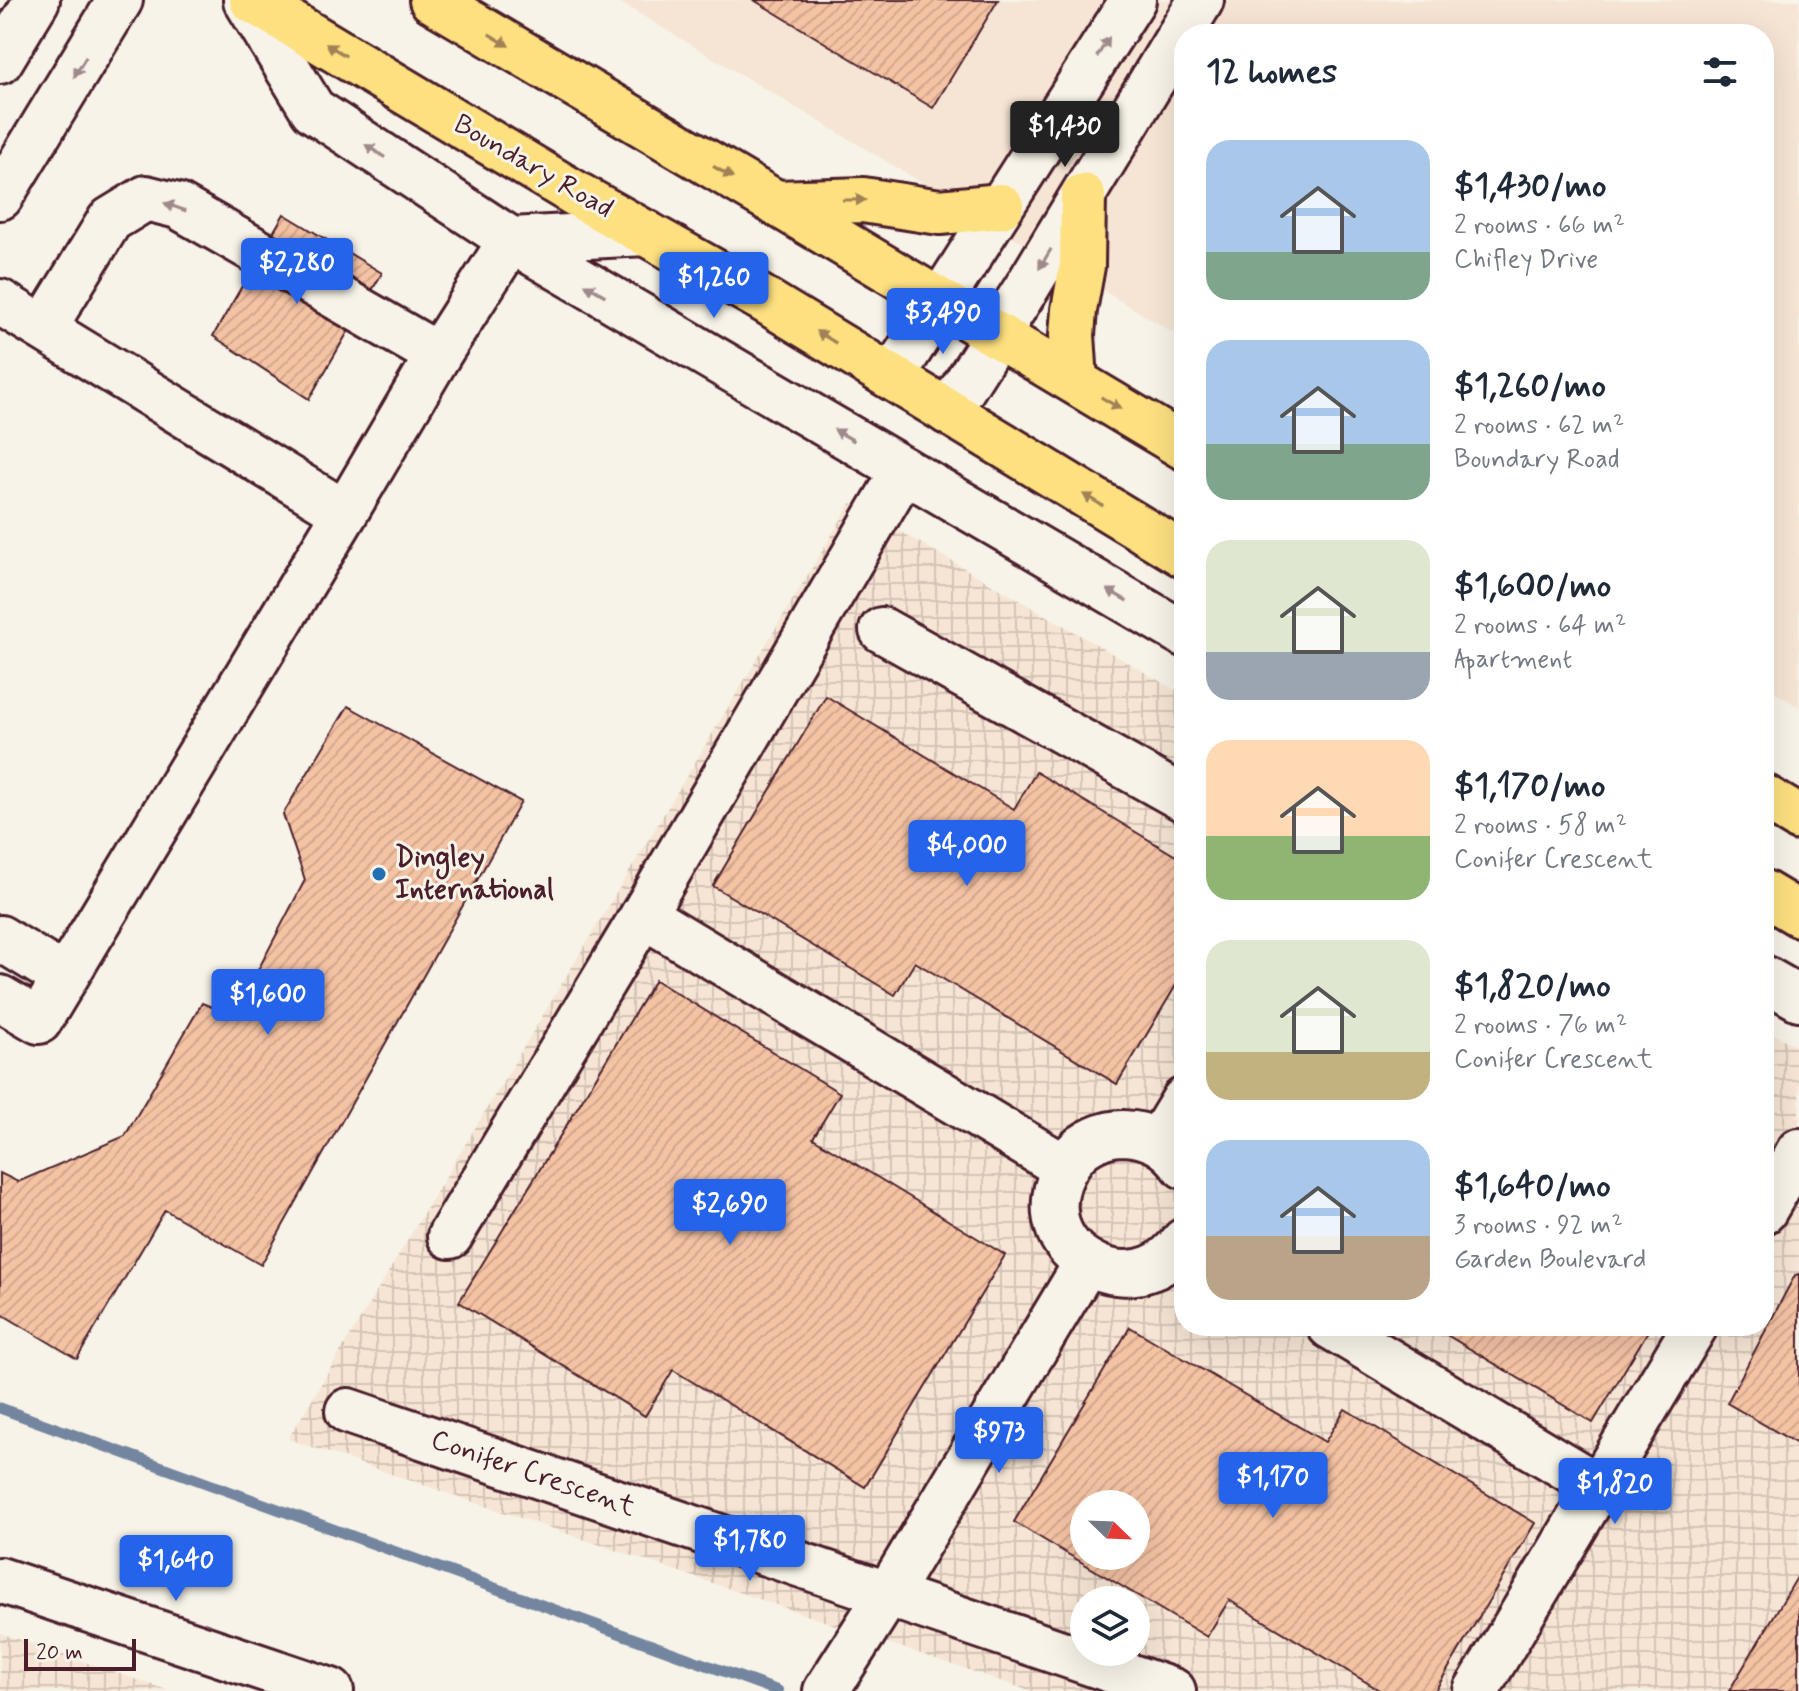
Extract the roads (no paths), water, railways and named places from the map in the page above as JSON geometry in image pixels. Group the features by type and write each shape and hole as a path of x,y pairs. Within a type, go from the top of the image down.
{"main road":[{"name":"Boundary Road","path":"249,0 576,194 761,298 1174,549"},
{"path":"432,0 1174,441"},
{"path":"1075,381 1072,335 1082,266 1083,196"},
{"path":"776,203 863,200 940,212 1001,206"},
{"path":"1774,803 1799,818"},
{"path":"1774,899 1799,914"}],"street":[{"path":"0,61 37,0"},
{"path":"0,197 120,0"},
{"path":"249,0 313,110 511,240 1174,628"},
{"path":"892,377 1133,0"},
{"path":"1187,24 1201,0"},
{"path":"948,412 1174,45"},
{"path":"44,328 110,220 146,198 178,206 438,355"},
{"path":"511,240 646,233"},
{"path":"0,998 39,1021 438,355 511,240"},
{"path":"0,302 345,513"},
{"path":"450,1236 904,470"},
{"path":"882,630 1174,793"},
{"path":"643,915 1064,1167"},
{"path":"0,938 64,977"},
{"path":"1774,984 1799,998"},
{"path":"1172,1154 1139,1134 1117,1133 1096,1139 1078,1150 1064,1167 1056,1187 1055,1209 1059,1230 1071,1248 1087,1262 1107,1271 1130,1274 1152,1268 1174,1253"},
{"path":"1774,1185 1783,1162"},
{"path":"826,1691 888,1594 1087,1262"},
{"path":"1347,1336 1599,1487"},
{"path":"1476,1691 1517,1588 1599,1487 1689,1336"},
{"name":"Conifer Crescent","path":"348,1411 1173,1691"},
{"path":"0,1580 331,1691"}],"waterway":[{"path":"0,1408 778,1691"}],"place":[{"name":"Dingley International","path":"379,874"}]}
